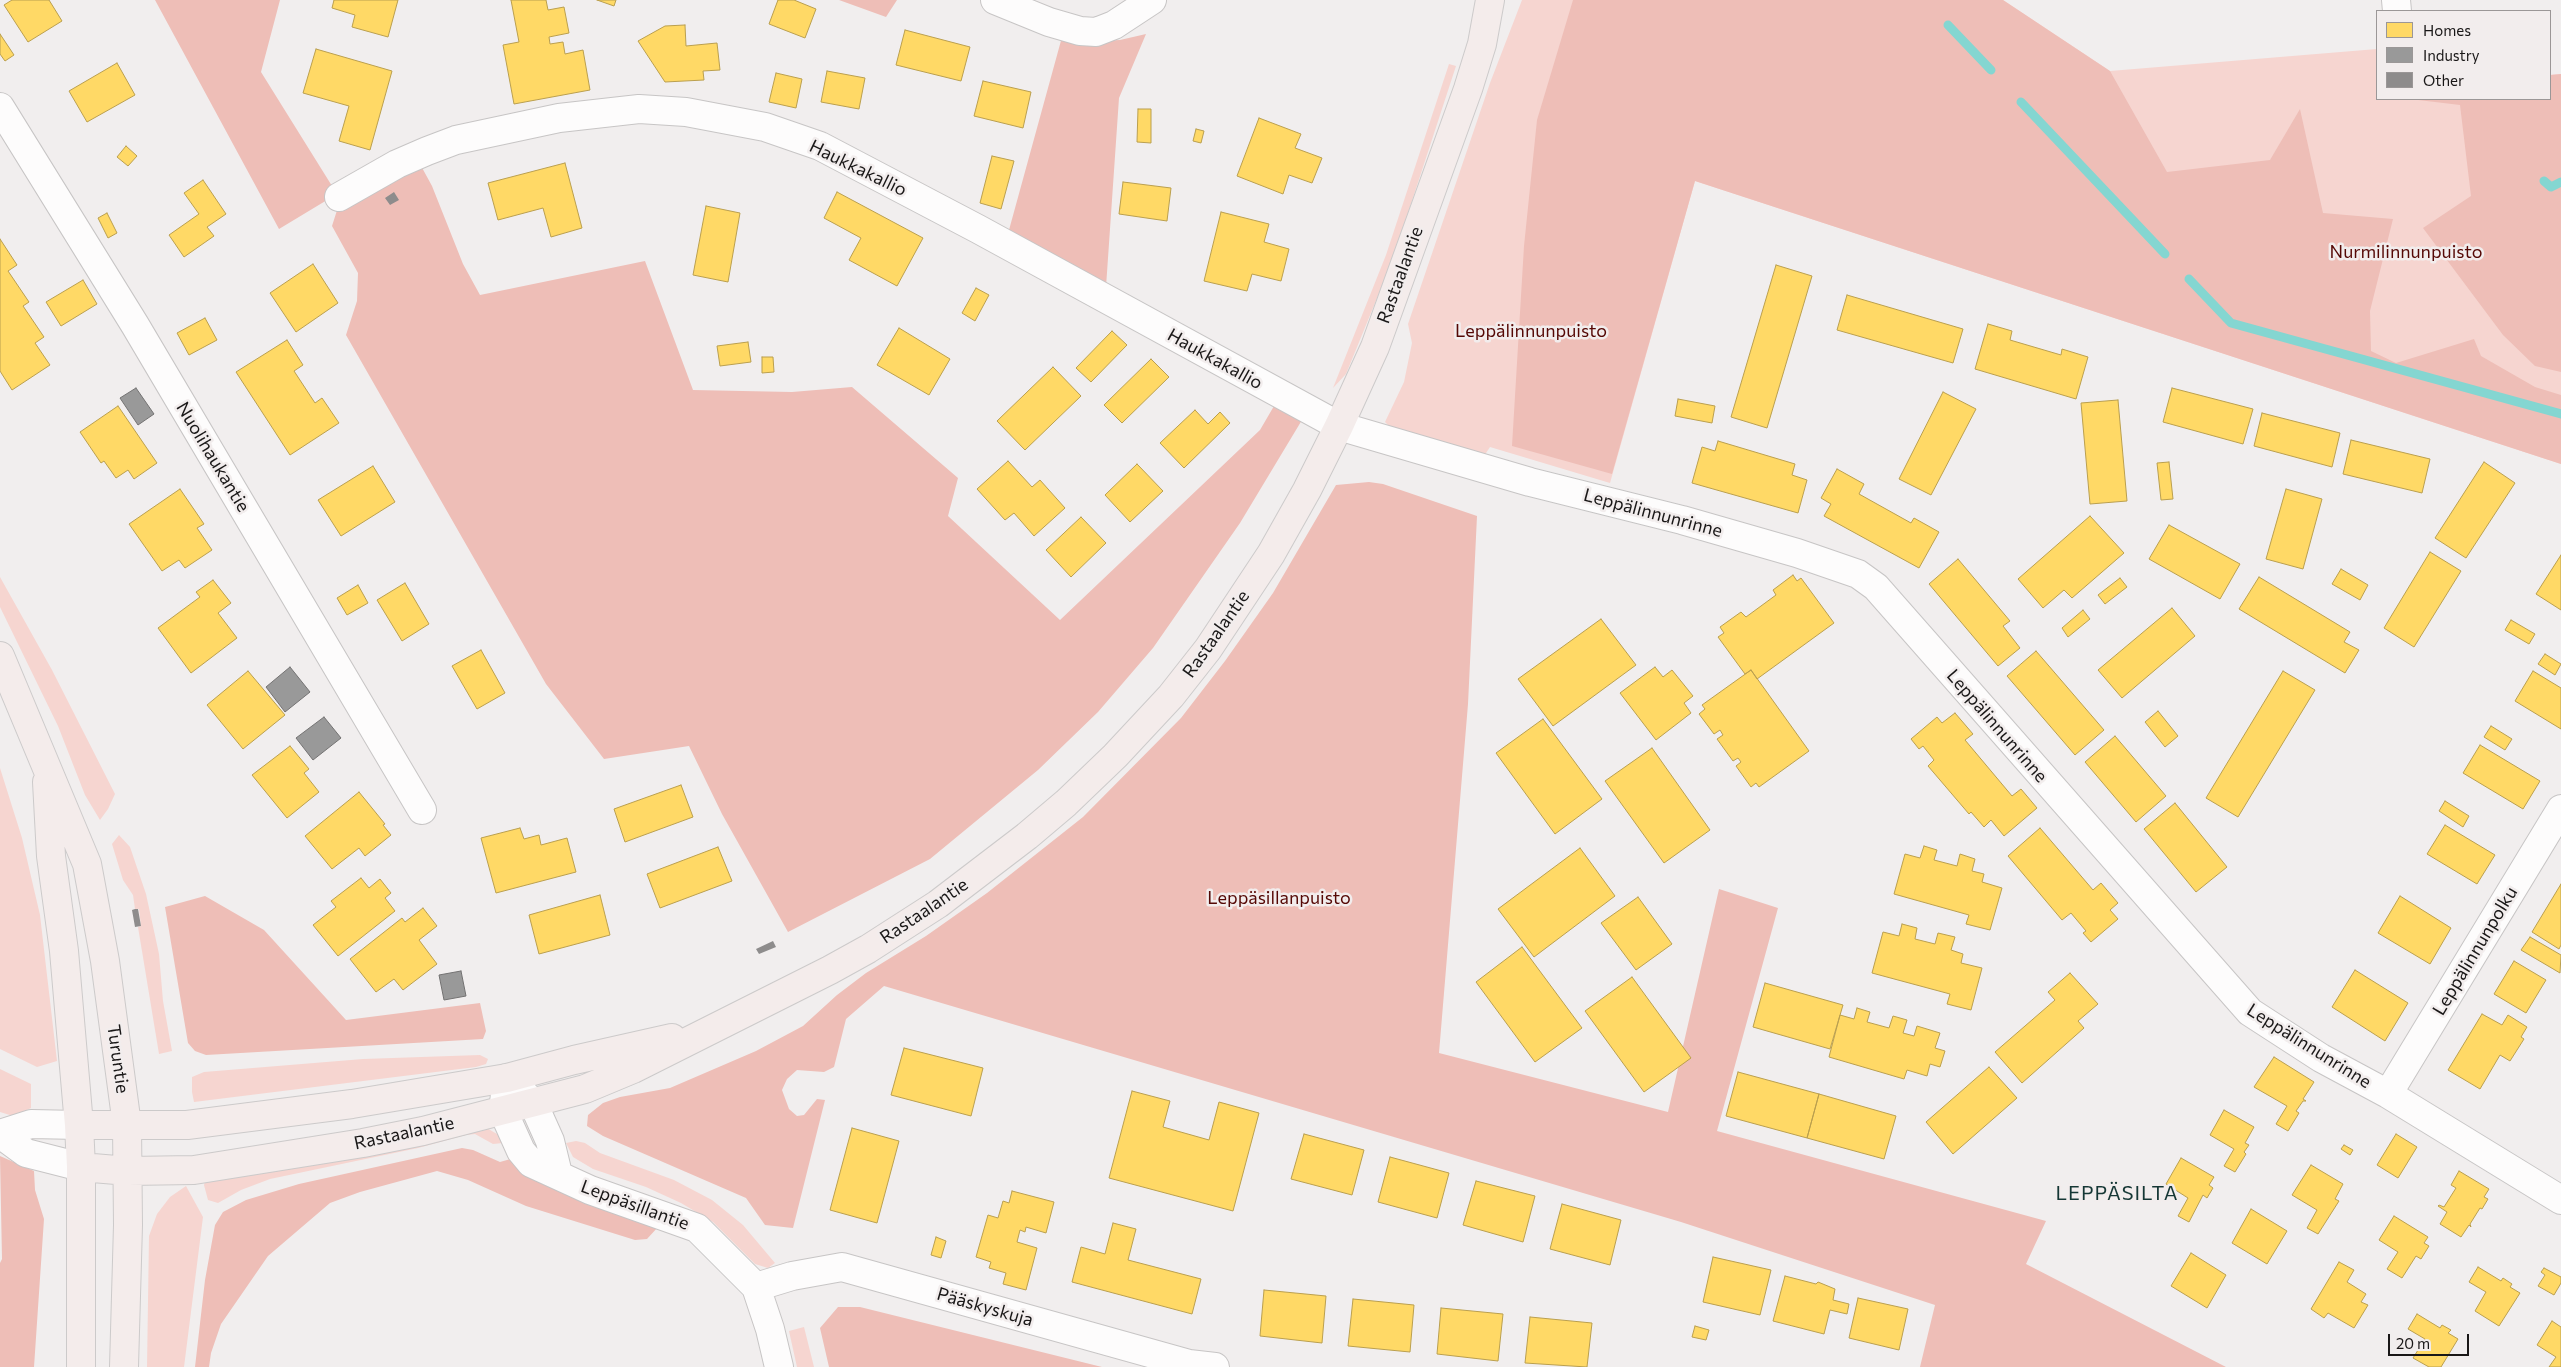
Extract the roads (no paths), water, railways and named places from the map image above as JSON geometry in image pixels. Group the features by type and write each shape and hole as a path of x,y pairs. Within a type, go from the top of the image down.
{"main road":[{"name":"Rastaalantie","path":"1482,44 1490,0"},
{"name":"Rastaalantie","path":"81,1167 128,1171 194,1170 363,1143 502,1111 586,1089 633,1069 830,970 938,904 1002,856 1060,808 1115,756 1171,696 1208,649 1271,554 1340,426 1374,347 1482,44 1506,0"},
{"name":"Turuntie","path":"0,656 87,864 105,961 127,1125 128,1171 124,1367"},
{"name":"Turuntie","path":"45,760 51,856 64,951 79,1125 81,1167 81,1367"},
{"name":"Rastaalantie","path":"79,1125 187,1125 352,1104 508,1078 574,1060 711,1029"}],"street":[{"path":"995,0 1050,22 1080,31 1096,32 1114,25 1152,0"},
{"name":"Nuolihaukantie","path":"0,107 136,325 422,810"},
{"name":"Haukkakallio","path":"339,197 397,164 456,140 559,118 649,110 686,112 765,127 820,146 978,229 1340,426"},
{"name":"Leppälinnunrinne","path":"1340,426 1530,482 1682,520 1788,550 1858,574 1876,587 2240,1002 2260,1020 2313,1053 2388,1094 2561,1200"},
{"name":"Leppälinnunpolku","path":"2388,1094 2561,809"},
{"path":"502,1111 508,1078"},
{"name":"Leppäsillantie","path":"508,1078 533,1103 550,1141 558,1174"},
{"name":"Leppäsillantie","path":"502,1111 521,1151 531,1163 590,1190 696,1228 756,1287 770,1329 779,1367"},
{"path":"0,1134 31,1124 79,1125"},
{"path":"0,1134 26,1153 81,1167"},
{"name":"Pääskyskuja","path":"756,1287 792,1276 842,1267 1190,1364 1215,1367"}],"waterway":[{"path":"1948,25 1991,70"},
{"path":"2021,102 2165,254"},
{"path":"2544,181 2551,187 2561,182"},
{"path":"2189,279 2231,323 2561,414"}],"district":[{"name":"LEPPÄSILTA","path":"2117,1193"}],"park label":[{"name":"Nurmilinnunpuisto","path":"2406,252"},
{"name":"Leppälinnunpuisto","path":"1531,331"},
{"name":"Leppäsillanpuisto","path":"1279,898"}]}
